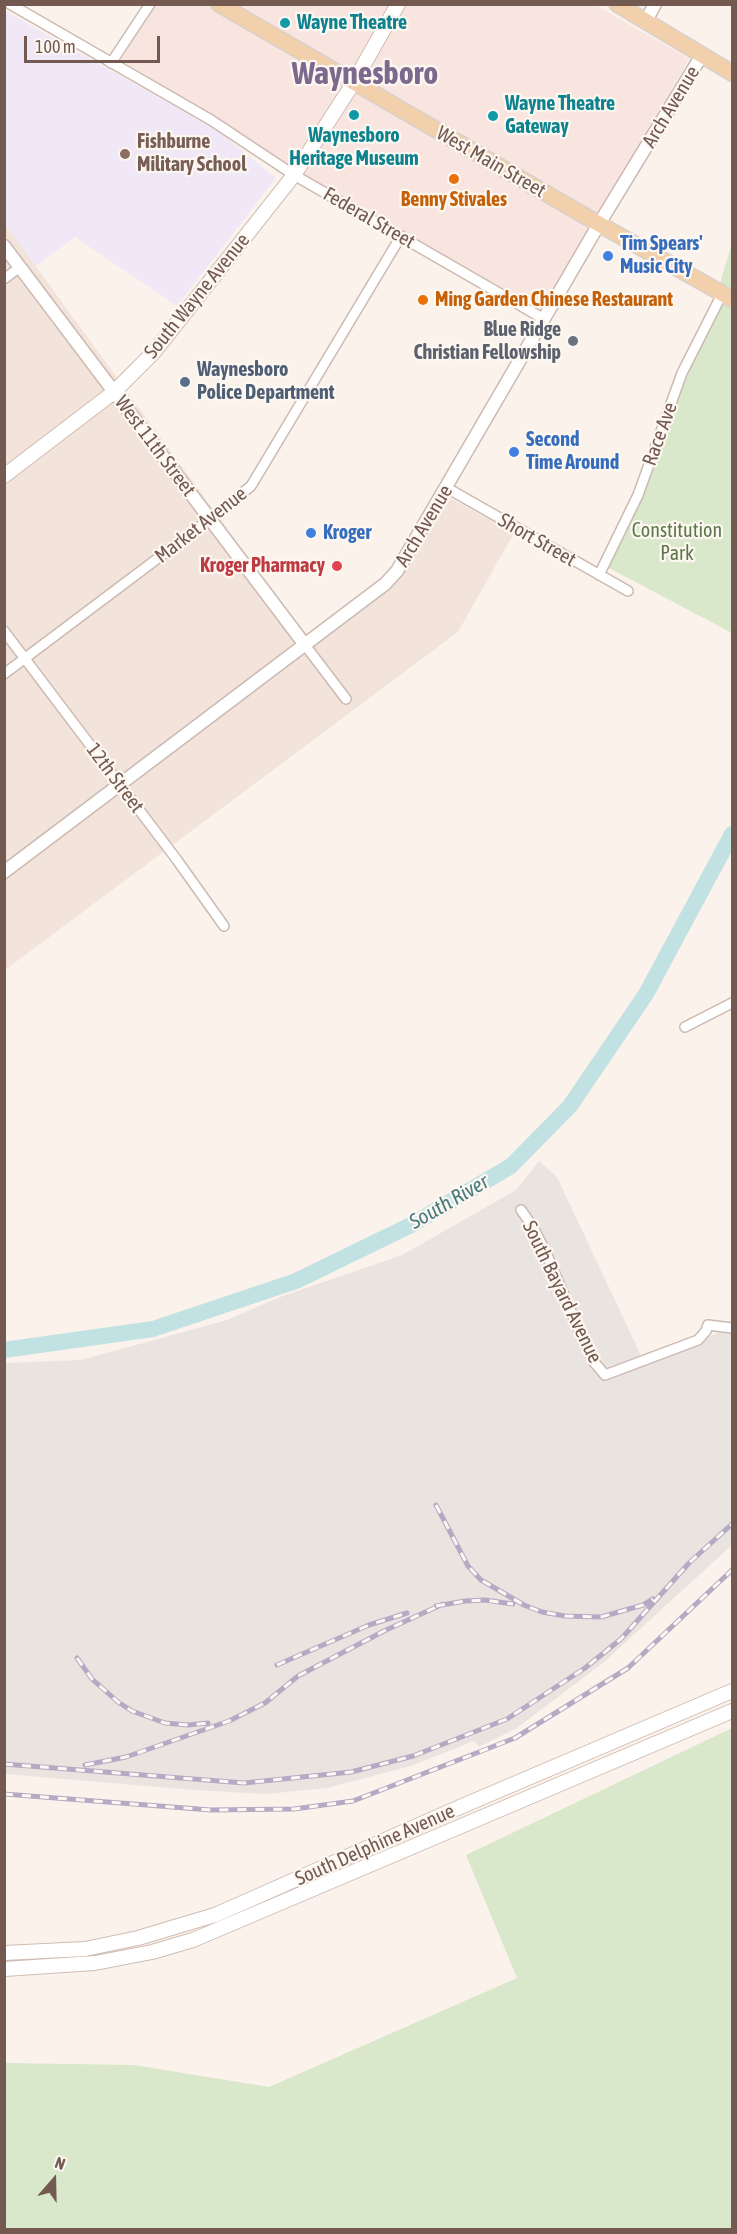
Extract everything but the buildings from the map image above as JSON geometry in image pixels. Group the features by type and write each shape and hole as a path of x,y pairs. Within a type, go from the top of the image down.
{"main road":[{"name":"West Main Street","path":"219,4 727,296"},
{"name":"South Wayne Avenue","path":"4,476 114,392 154,352 294,175 354,82 398,4"},
{"path":"617,4 732,73"},
{"name":"South Delphine Avenue","path":"4,1953 85,1949 138,1938 215,1915 732,1691"},
{"name":"South Delphine Avenue","path":"4,1969 95,1963 152,1952 193,1940 732,1711"}],"street":[{"name":"Federal Street","path":"10,4 211,120 294,175 544,319"},
{"path":"111,63 150,4"},
{"path":"646,21 655,4"},
{"name":"Arch Avenue","path":"4,872 385,584 397,571 599,224 702,55"},
{"name":"Market Avenue","path":"4,674 243,494 257,477 401,236"},
{"name":"West 11th Street","path":"4,246 305,645"},
{"path":"4,279 20,267"},
{"name":"Race Ave","path":"599,575 638,495 682,373 727,296"},
{"name":"Short Street","path":"447,488 628,591"},
{"name":"12th Street","path":"4,631 224,926"},
{"path":"305,645 346,699"},
{"path":"684,1027 732,1003"},
{"name":"South Bayard Avenue","path":"521,1210 547,1255 594,1362 605,1375 698,1340 708,1325 732,1328"}],"shaded area":[{"path":"155,4 596,5 689,59 541,310 320,184 121,60"},
{"name":"Fishburne Military School","path":"5,11 217,130 276,178 177,306 75,237 36,266 5,224"},
{"path":"5,224 312,645 396,579 448,497 514,533 458,632 5,970"},
{"path":"539,1161 557,1177 646,1366 732,1326 732,1545 603,1663 517,1728 479,1747 474,1741 411,1766 327,1788 266,1794 5,1774 4,1363 81,1360 227,1320 280,1297 402,1255 516,1190"}],"green space":[{"name":"Constitution Park","path":"732,244 732,633 609,568 717,303 722,276"},
{"path":"732,1728 732,2229 5,2229 5,2063 134,2065 269,2087 517,1978 466,1855"}],"waterway":[{"name":"South River","path":"4,1350 153,1329 296,1281 411,1225 511,1166 570,1106 646,994 732,834"}],"railway":[{"path":"436,1505 468,1566 481,1580 524,1605 542,1612 565,1616 601,1617 643,1605 653,1599"},
{"path":"4,1764 244,1783 351,1772 413,1756 507,1719 585,1668 621,1639 689,1563 732,1524"},
{"path":"4,1794 211,1810 294,1809 353,1801 515,1738 628,1668 732,1570"},
{"path":"436,1606 485,1600 513,1604"},
{"path":"85,1765 126,1757 229,1721 265,1703 298,1676 384,1631 443,1604"},
{"path":"277,1665 369,1625 407,1613"},
{"path":"77,1658 92,1679 132,1711 165,1723 188,1725 208,1723"}],"place":[{"name":"Wayne Theatre","path":"285,23"},
{"name":"Waynesboro Heritage Museum","path":"354,115"},
{"name":"Wayne Theatre Gateway","path":"493,116"},
{"name":"Fishburne Military School","path":"125,154"},
{"name":"Benny Stivales","path":"454,179"},
{"name":"Tim Spears' Music City","path":"608,256"},
{"name":"Ming Garden Chinese Restaurant","path":"423,300"},
{"name":"Blue Ridge Christian Fellowship","path":"573,341"},
{"name":"Waynesboro Police Department","path":"185,382"},
{"name":"Second Time Around","path":"514,452"},
{"name":"Kroger","path":"311,533"},
{"name":"Kroger Pharmacy","path":"337,566"}],"district":[{"name":"Waynesboro","path":"365,74"}]}
